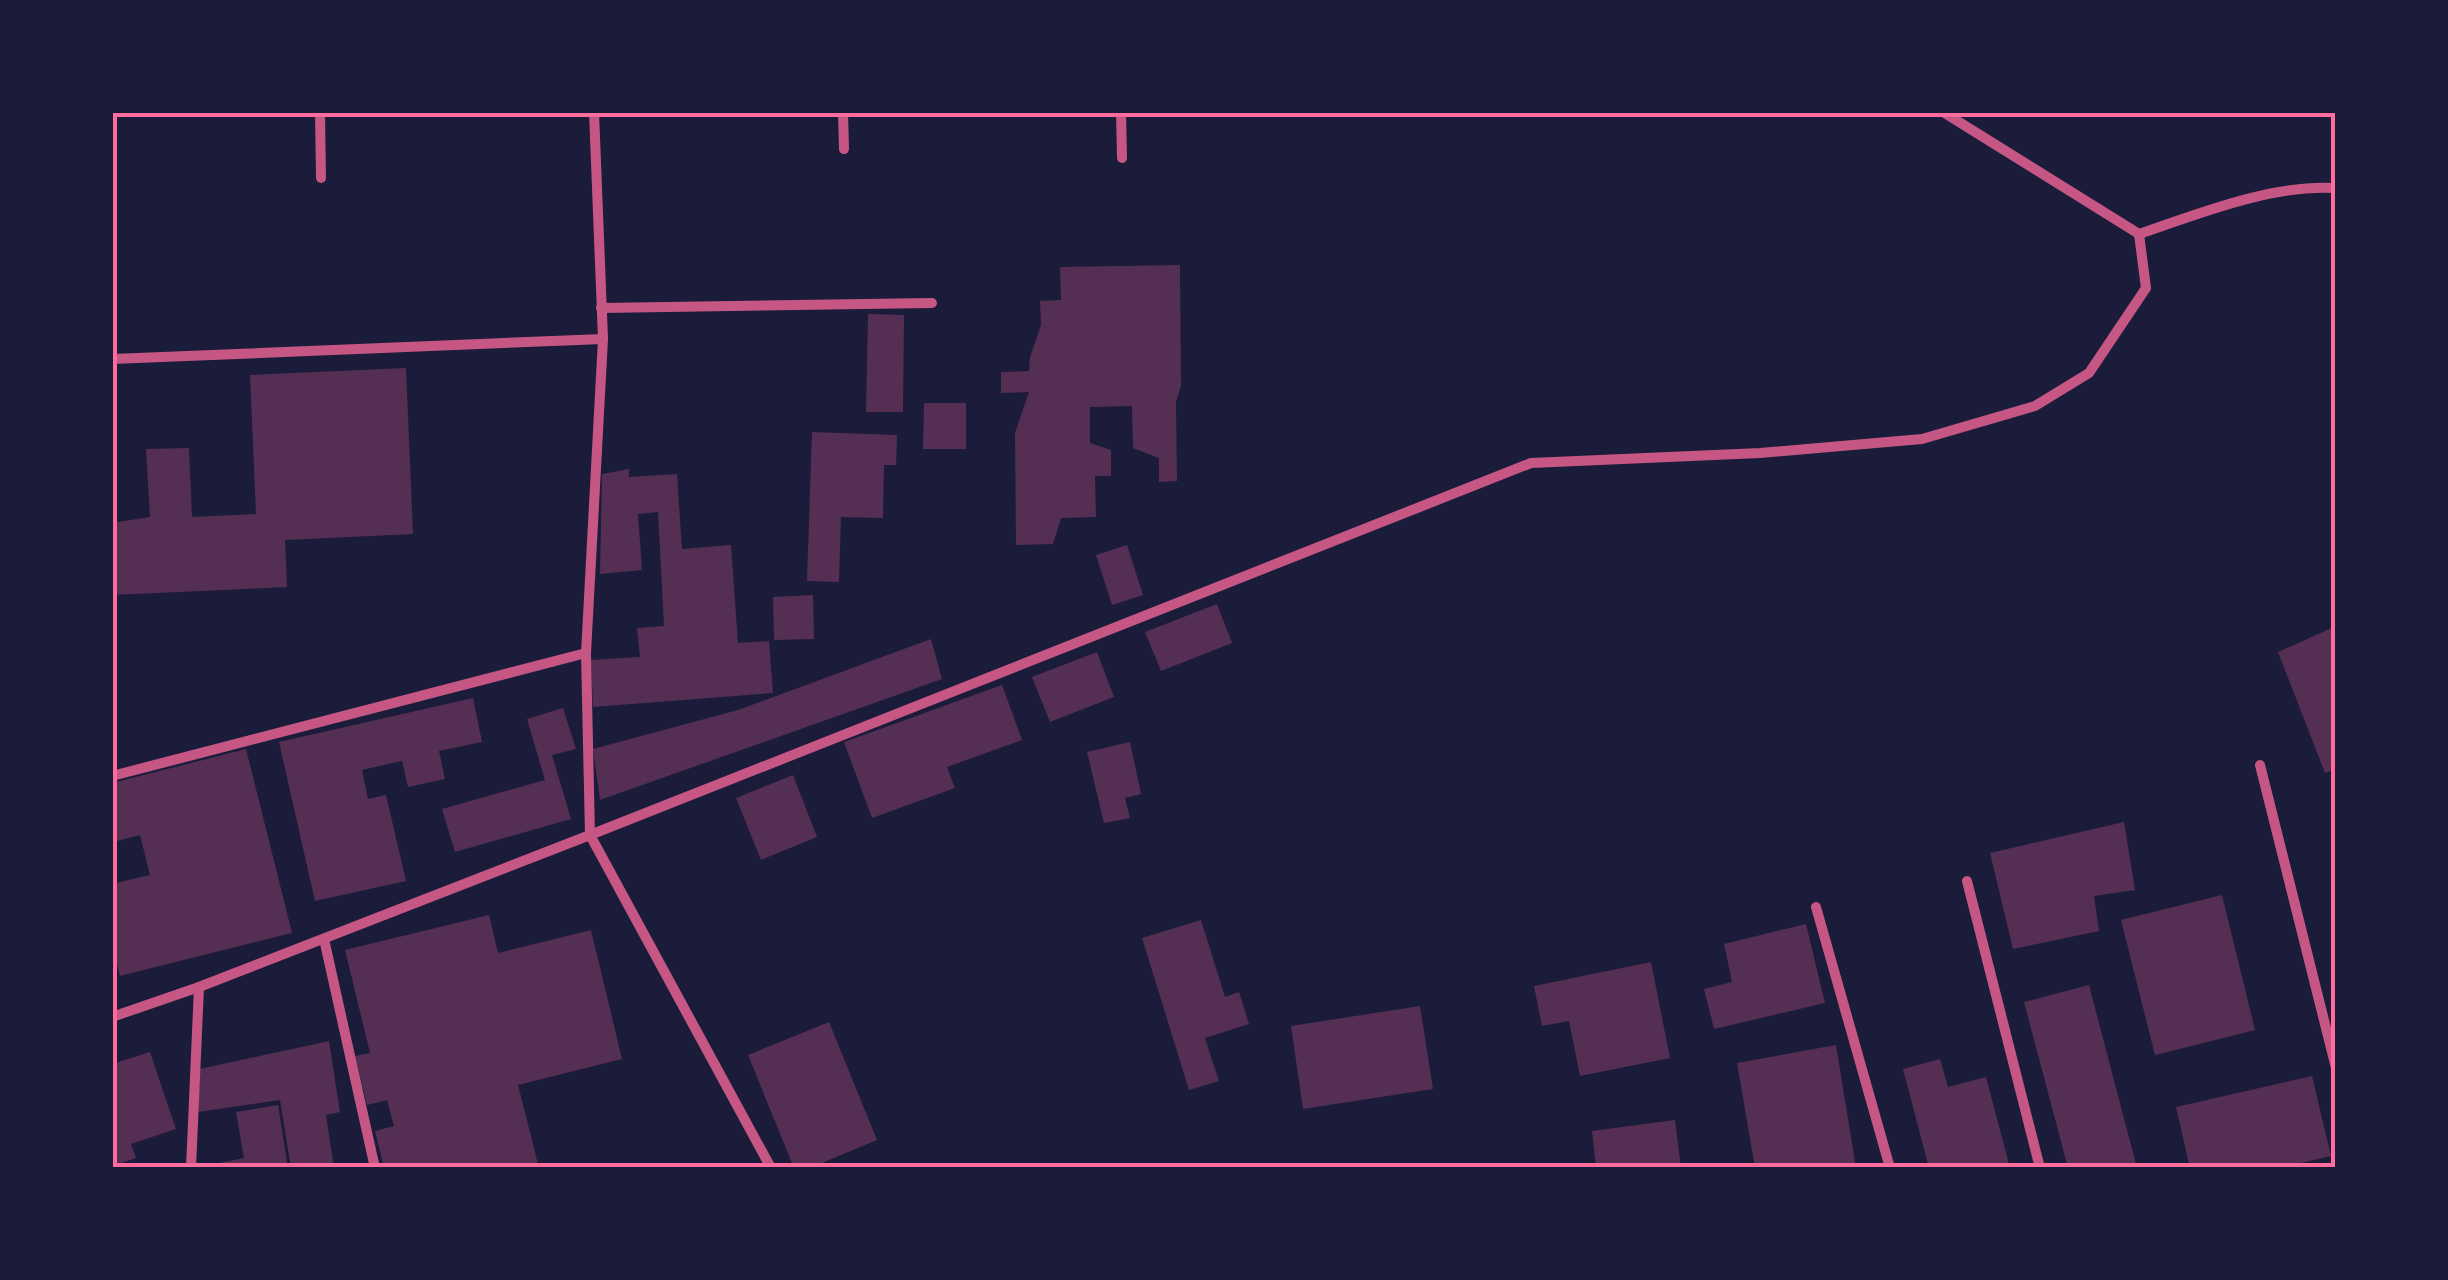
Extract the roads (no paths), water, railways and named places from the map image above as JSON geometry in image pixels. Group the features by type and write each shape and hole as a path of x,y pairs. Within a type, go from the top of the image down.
{"street":[{"path":"320,112 321,178"},
{"path":"594,112 602,339 586,653 590,835 771,1168"},
{"path":"843,112 844,149"},
{"path":"1122,112 1122,158"},
{"path":"112,1017 324,939 1530,463 1760,452 1922,439 2035,406 2089,373 2146,288 2138,234 1943,112"},
{"path":"2138,234 2219,207 2313,186 2336,188"},
{"path":"602,308 932,303"},
{"path":"112,359 602,339"},
{"path":"112,776 586,653"},
{"path":"2260,765 2336,1068"},
{"path":"1967,880 2040,1168"},
{"path":"1816,907 1890,1168"},
{"path":"324,939 375,1168"},
{"path":"191,1168 199,987"}]}
